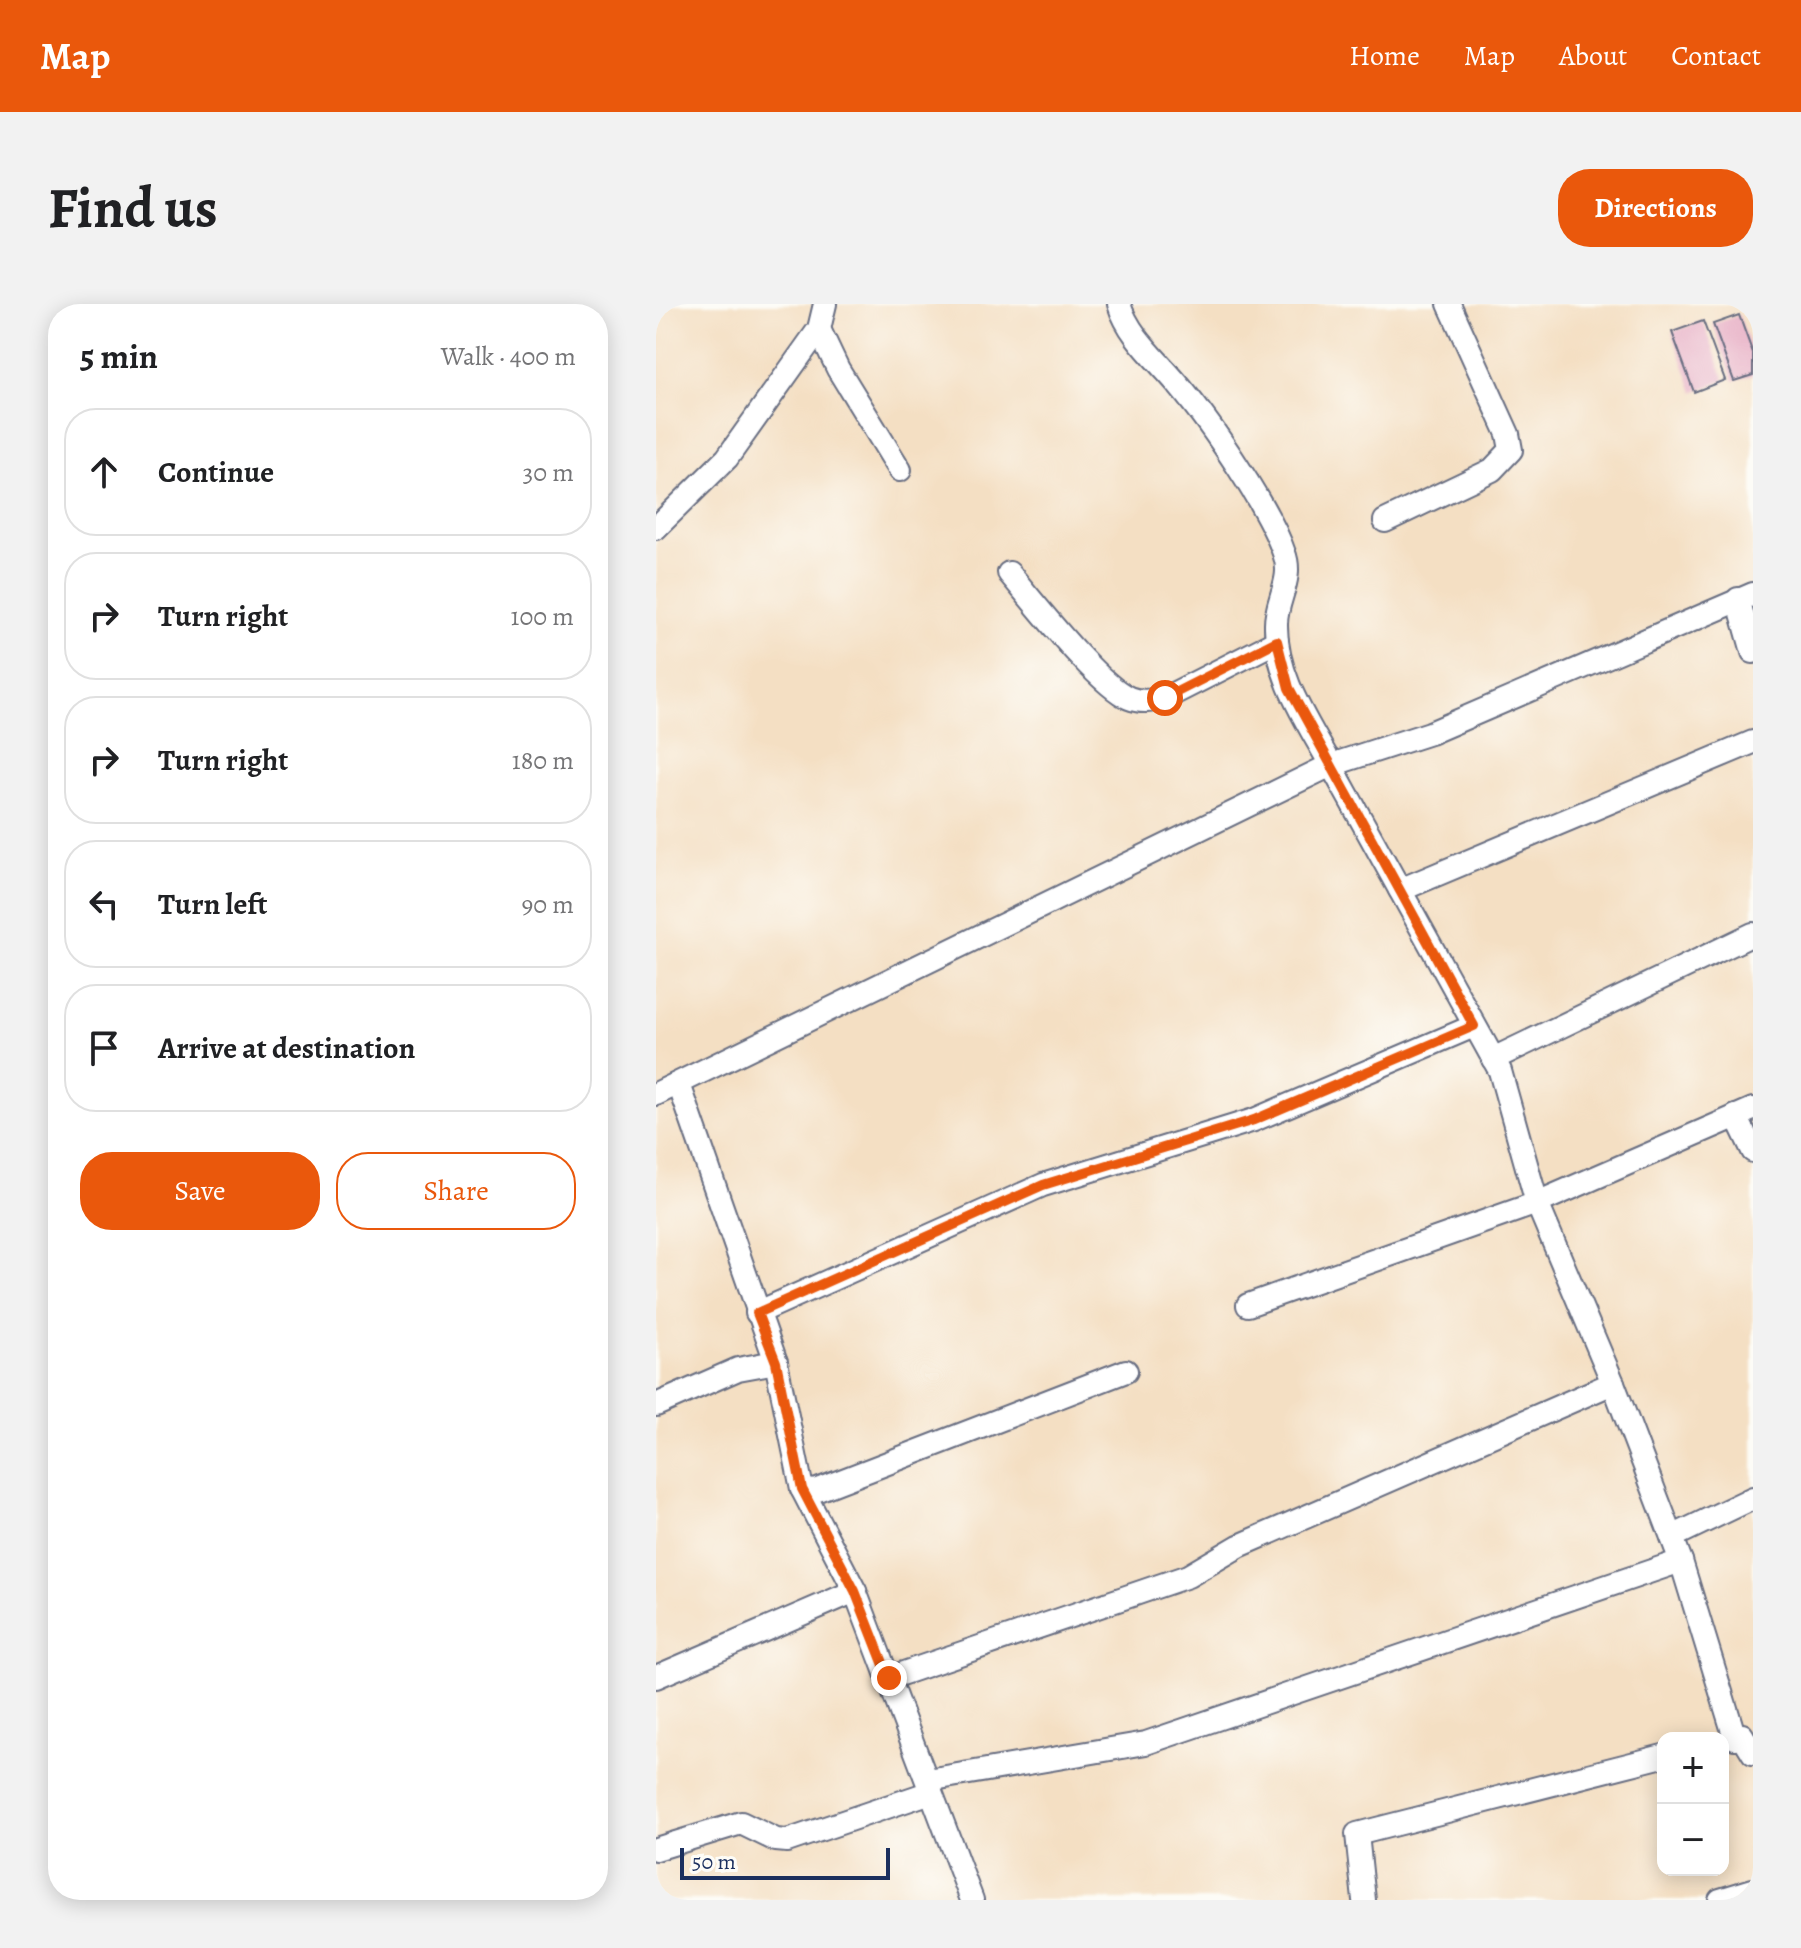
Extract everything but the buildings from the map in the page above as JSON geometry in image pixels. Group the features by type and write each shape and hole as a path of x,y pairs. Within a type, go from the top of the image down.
{"street":[{"path":"656,528 727,458 819,329 825,304"},
{"path":"1119,304 1136,336 1208,425 1278,539 1287,565 1287,583 1276,620 1277,641 1289,688 1500,1071 1537,1203 1613,1383 1672,1537 1742,1739"},
{"path":"1385,521 1492,470 1511,450 1508,434 1449,304"},
{"path":"819,329 838,369 900,470"},
{"path":"1009,573 1061,634 1116,691 1131,699 1148,702 1165,698 1277,641"},
{"path":"656,1094 1331,765 1430,733 1745,596 1753,652"},
{"path":"1400,890 1753,742"},
{"path":"1493,1059 1753,934"},
{"path":"757,1313 1043,1185 1254,1120 1474,1026"},
{"path":"679,1084 757,1313 802,1489 843,1595 889,1678 918,1793 972,1900"},
{"path":"1248,1305 1537,1203 1745,1112 1753,1151"},
{"path":"656,1405 738,1369 768,1363"},
{"path":"802,1489 815,1491 1126,1371"},
{"path":"889,1678 1188,1576 1239,1546 1613,1383"},
{"path":"1672,1537 1753,1498"},
{"path":"656,1849 741,1823 776,1840 787,1841 918,1793 1146,1743 1681,1561"},
{"path":"656,1677 843,1595"},
{"path":"1364,1900 1357,1834 1657,1758"},
{"path":"1720,1900 1753,1890"}],"route":[{"path":"889,1678 855,1591 802,1489 776,1362 757,1313 1043,1185 1254,1120 1474,1026 1289,688 1277,641 1165,698"}]}
